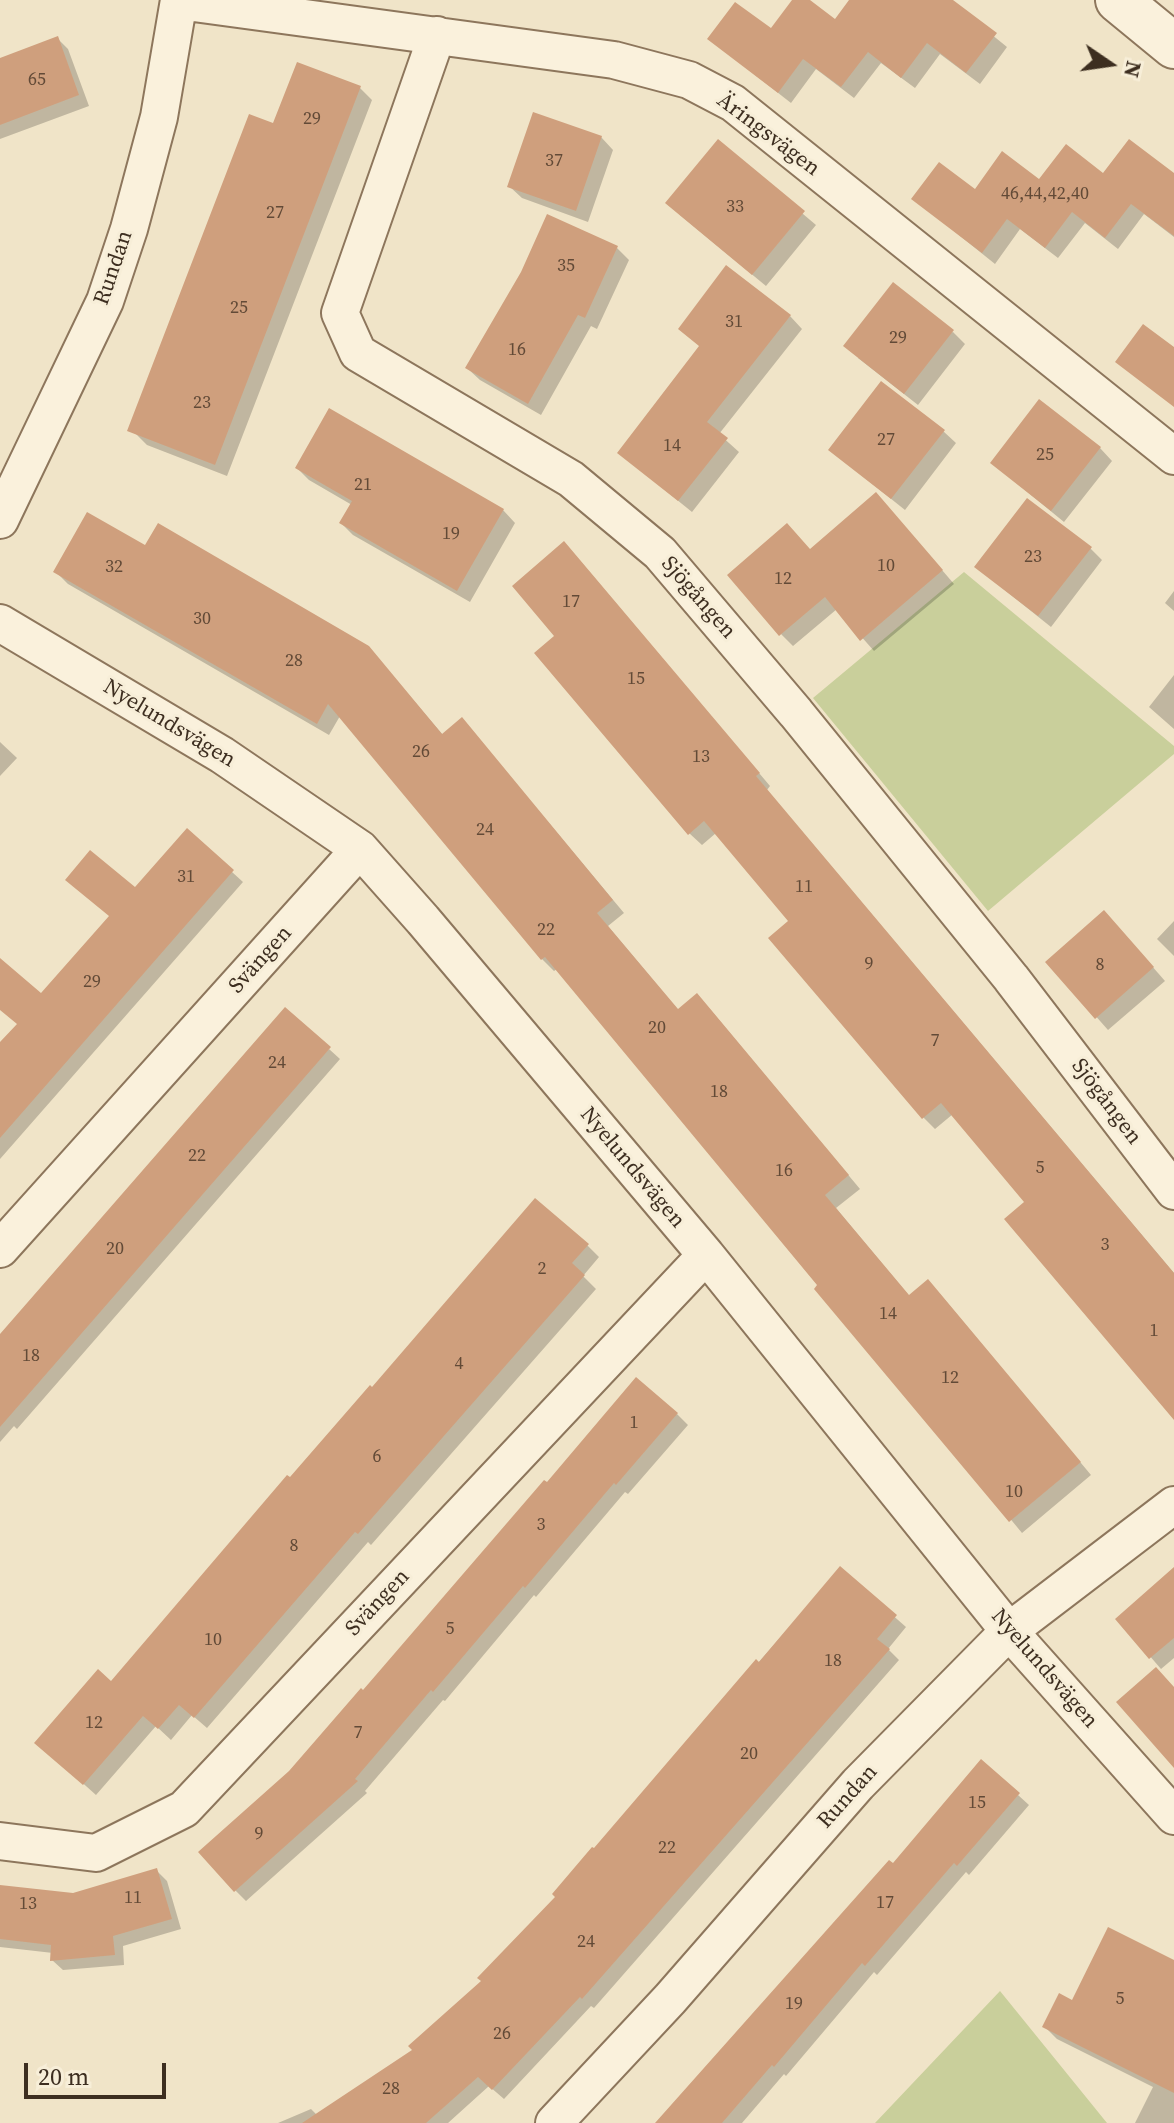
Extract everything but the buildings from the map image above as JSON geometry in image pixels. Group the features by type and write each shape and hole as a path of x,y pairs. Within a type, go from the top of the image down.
{"street":[{"name":"Äringsvägen","path":"179,0 614,60 689,80 733,103 1174,456"},
{"name":"Rundan","path":"0,520 105,301 129,229 159,117 179,0"},
{"path":"1118,0 1174,46"},
{"name":"Sjögången","path":"437,35 340,313 358,353 571,479 660,553 796,713 1001,965 1174,1191"},
{"name":"Nyelundsvägen","path":"0,623 222,755 360,849 706,1255 1009,1631 1174,1816"},
{"name":"Svängen","path":"0,1249 360,849"},
{"name":"Svängen","path":"0,1841 96,1853 184,1809 706,1255"},
{"name":"Rundan","path":"556,2122 670,1999 858,1784 1009,1631 1174,1505"}],"green space":[{"path":"964,572 1174,746 1174,754 988,911 813,698"},
{"path":"1000,1991 1107,2123 875,2123"}]}
